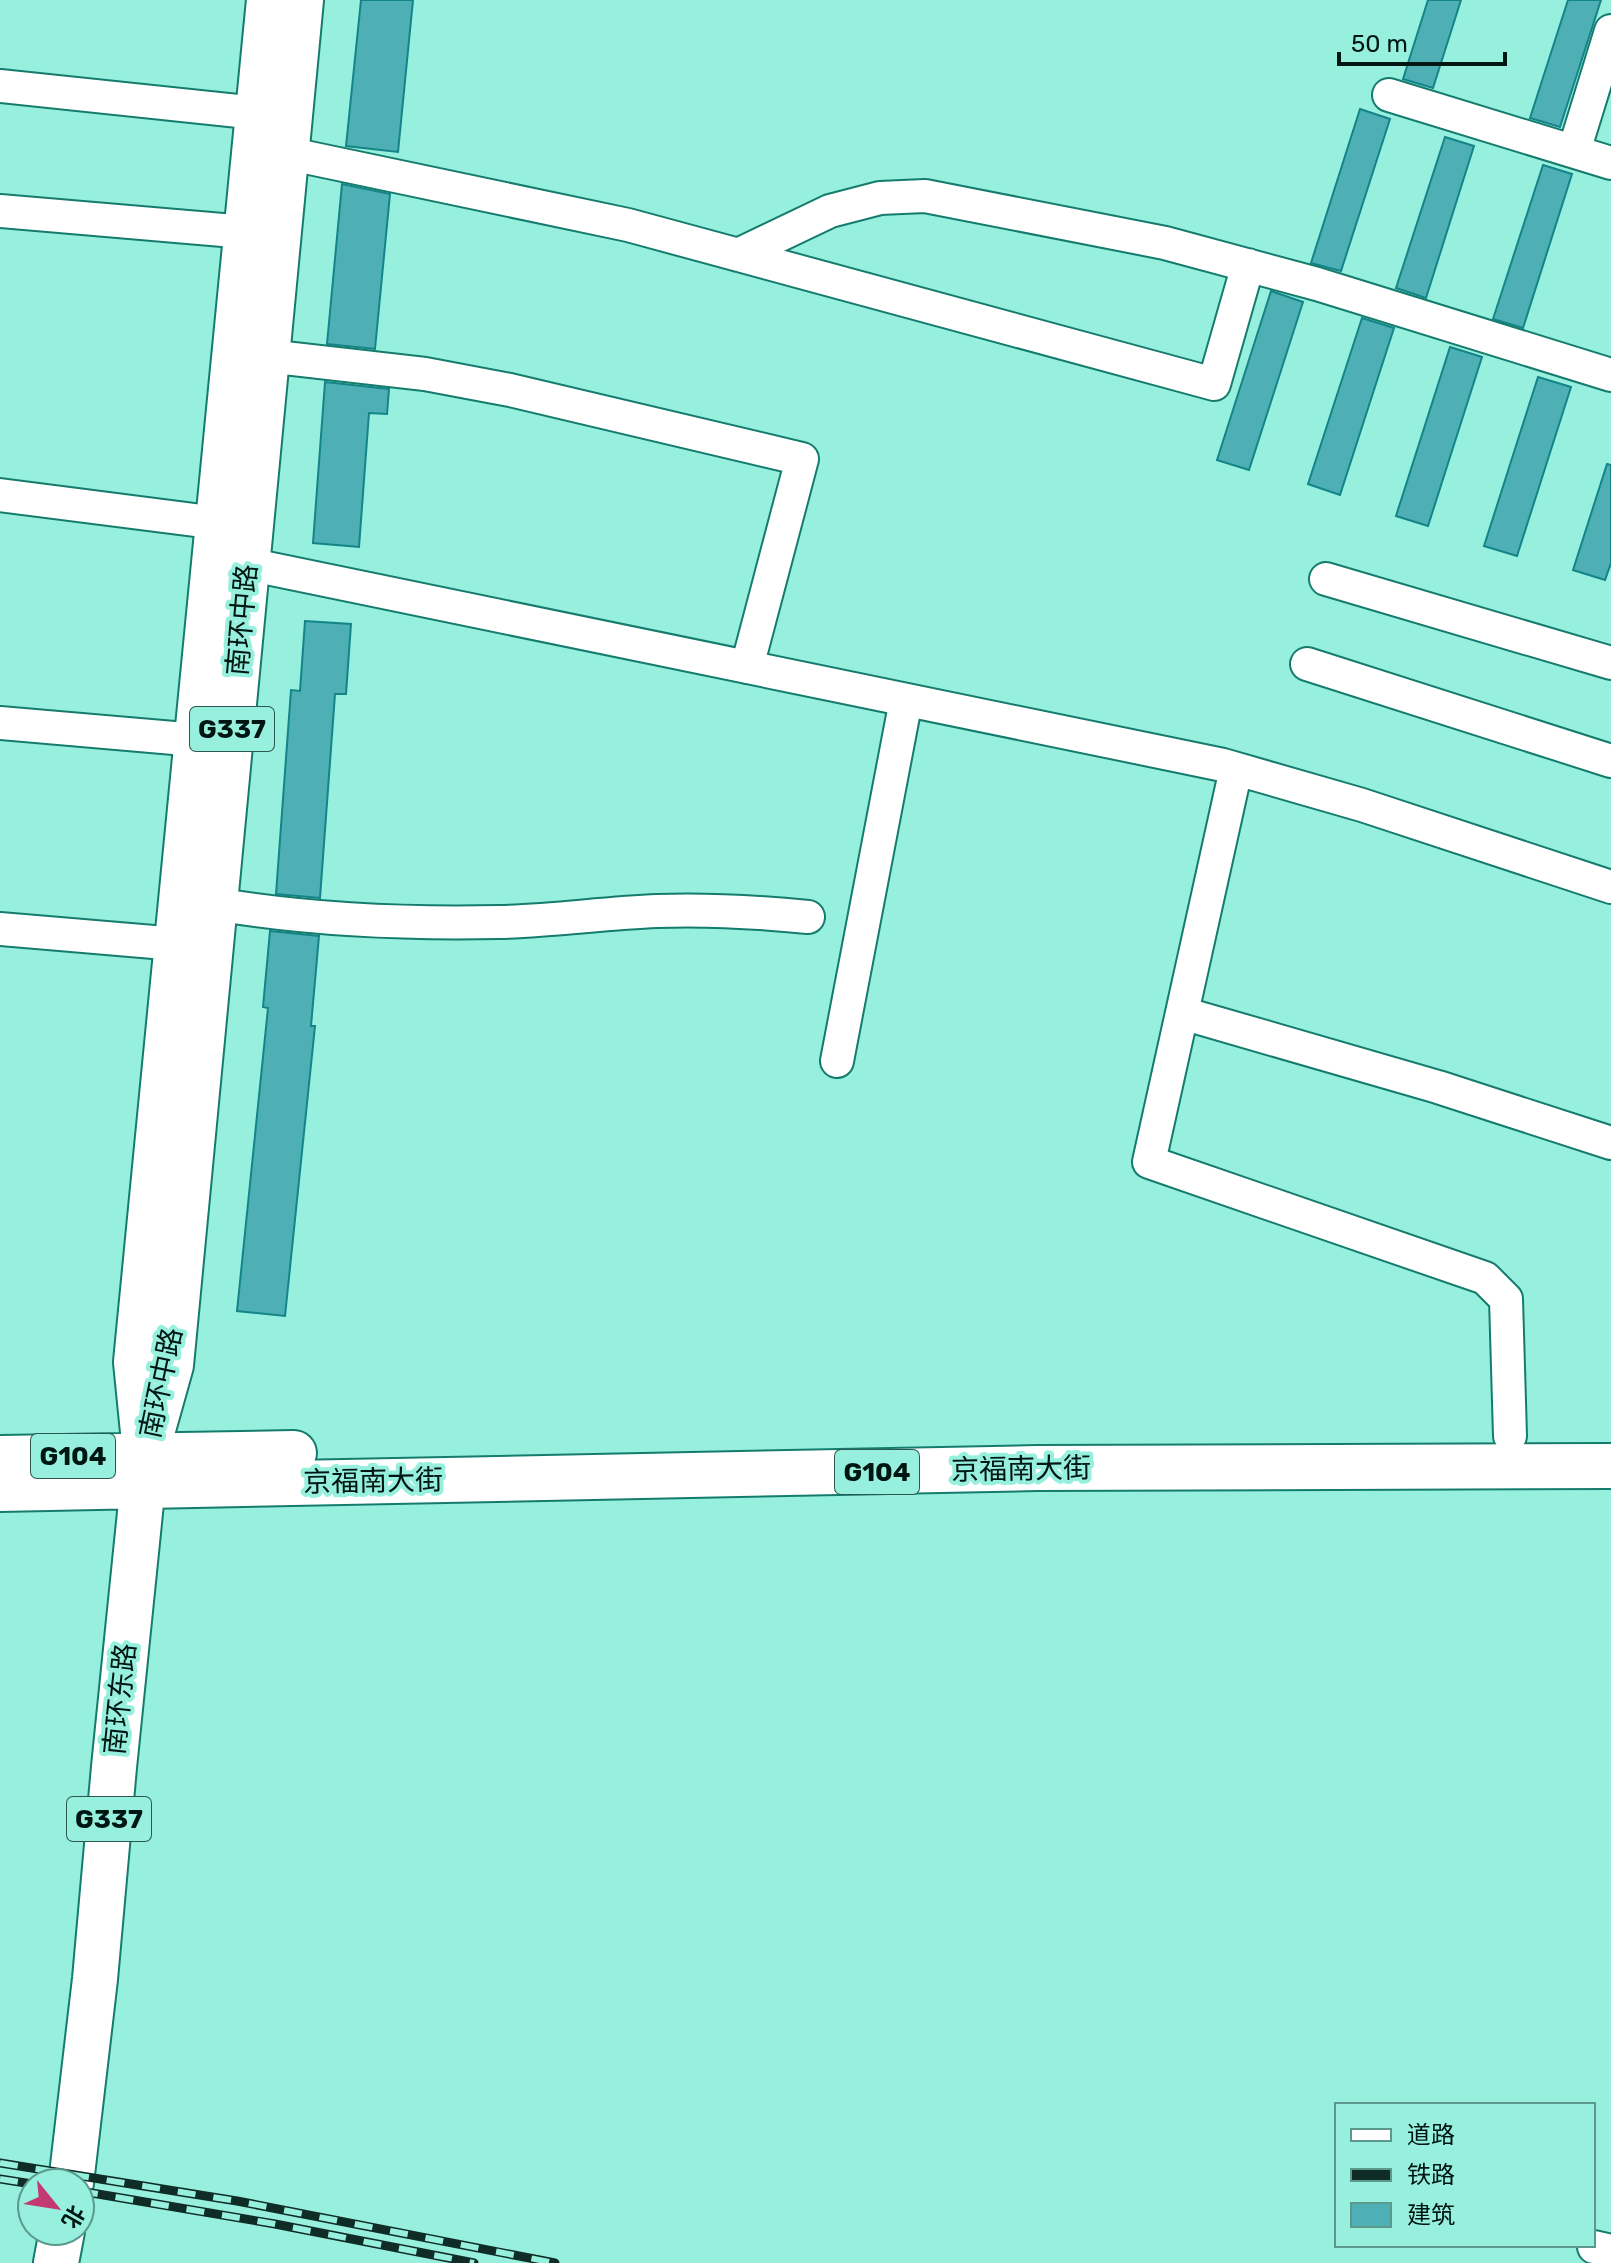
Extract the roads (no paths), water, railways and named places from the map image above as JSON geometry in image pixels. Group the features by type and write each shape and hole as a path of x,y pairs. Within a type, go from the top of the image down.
{"highway":[{"name":"南环中路","path":"144,1470 136,1362 269,0"},
{"name":"南环中路","path":"144,1470 171,1365 301,0"},
{"name":"京福南大街","path":"144,1470 1037,1438 1611,1436"},
{"name":"G104","path":"0,1458 144,1470"},
{"name":"京福南大街","path":"144,1470 1611,1466"},
{"name":"G104","path":"0,1489 144,1470"},
{"name":"南环东路","path":"73,2167 95,1979 144,1470"}],"street":[{"path":"1574,151 1611,31"},
{"path":"0,86 258,113"},
{"path":"1389,95 1611,163"},
{"path":"286,153 628,225 1214,384 1248,265"},
{"path":"738,255 830,211 880,198 925,196 1165,243 1332,289 1611,375"},
{"path":"0,211 246,232"},
{"path":"267,356 425,374 510,390 802,459 747,667"},
{"path":"0,495 218,523"},
{"path":"247,564 1236,769 1362,805 1611,887"},
{"path":"1326,579 1611,663"},
{"path":"1307,664 1611,761"},
{"path":"837,1061 906,700"},
{"path":"0,723 197,740"},
{"path":"1236,769 1149,1162 1485,1278 1506,1299 1510,1436"},
{"path":"215,904 281,916 340,920 501,922 656,911 727,910 808,917"},
{"path":"0,929 177,944"},
{"path":"1182,1013 1438,1087 1611,1143"}],"railway":[{"path":"0,2163 237,2201 555,2263"},
{"path":"0,2179 16,2182"},
{"path":"96,2194 275,2224 474,2263"}]}
